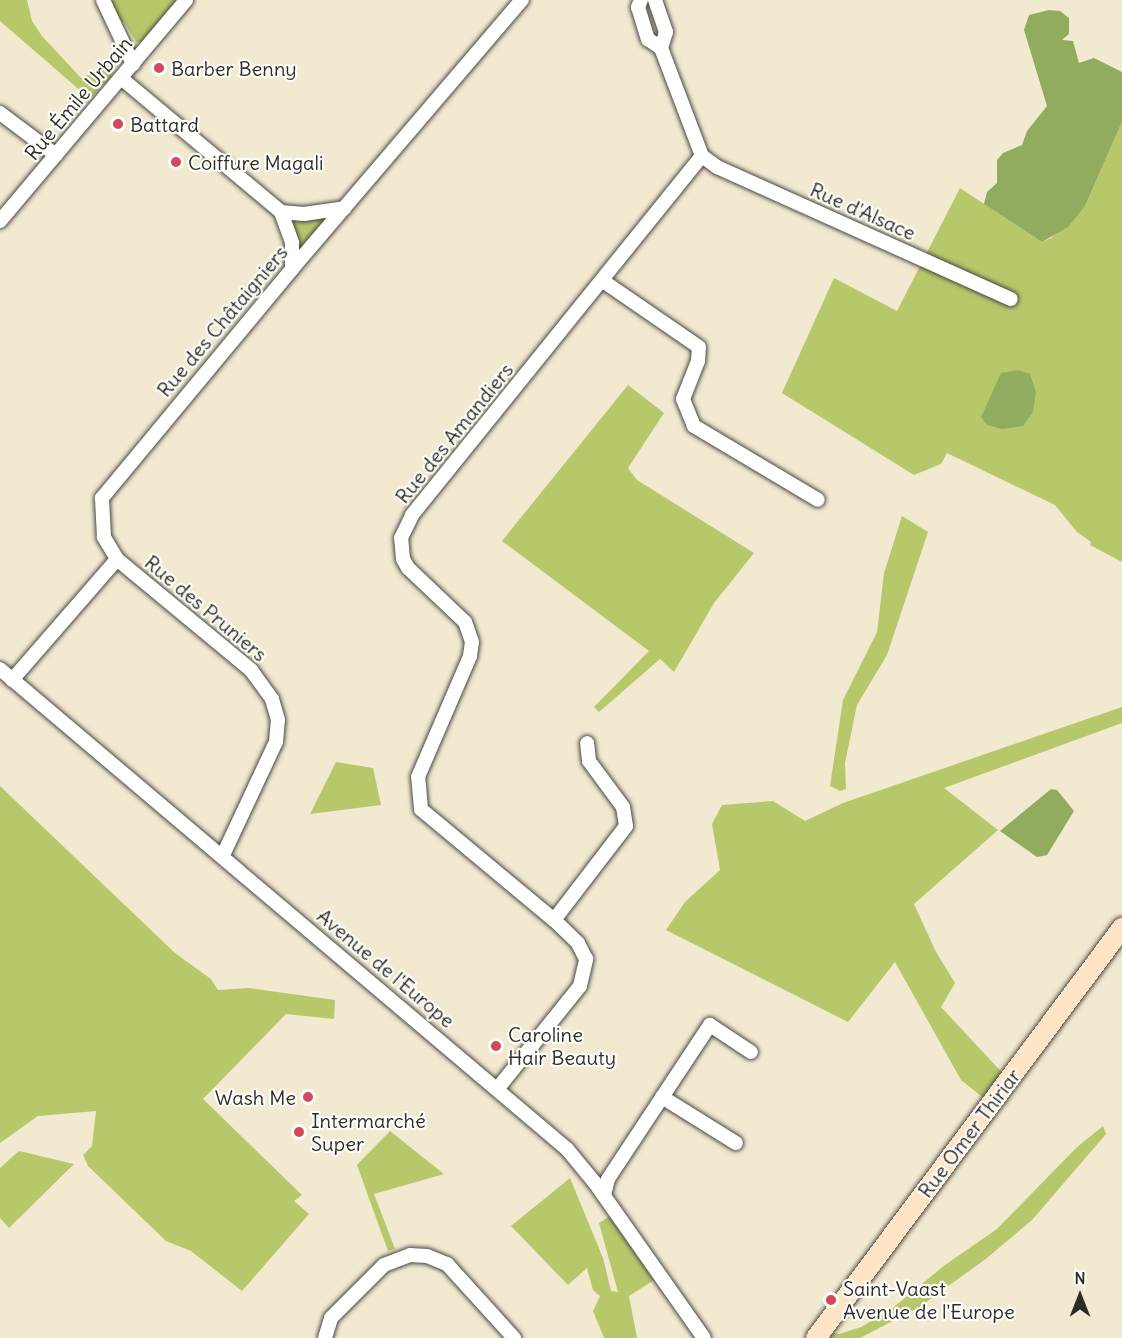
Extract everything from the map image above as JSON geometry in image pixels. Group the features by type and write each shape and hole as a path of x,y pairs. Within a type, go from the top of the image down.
{"street":[{"path":"103,0 133,64"},
{"name":"Rue Émile Urbain","path":"0,221 186,0"},
{"name":"Rue des Châtaigniers","path":"117,559 108,548 101,525 102,498 109,486 291,268 522,0"},
{"path":"641,0 638,7 648,39 661,48 702,156"},
{"path":"655,0 666,32 661,48"},
{"path":"121,78 281,212 292,243 291,268"},
{"path":"0,113 56,155"},
{"name":"Rue des Amandiers","path":"498,1088 584,978 583,951 554,920 421,809 417,793 418,777 470,656 472,642 465,622 403,560 401,538 412,515 702,156"},
{"name":"Rue d'Alsace","path":"702,156 717,167 1011,299"},
{"path":"281,212 326,212 345,208"},
{"path":"603,281 699,347 698,361 683,399 694,426 818,500"},
{"path":"12,680 117,559"},
{"name":"Rue des Pruniers","path":"117,559 251,670 272,699 278,720 276,742 223,855"},
{"name":"Avenue de l'Europe","path":"0,669 223,855 567,1149 604,1195 704,1338"},
{"path":"554,920 626,826 623,807 589,761 587,743"},
{"name":"Rue Omer Thiriar","path":"816,1338 1122,928"},
{"path":"604,1195 608,1179 710,1025 751,1052"},
{"path":"663,1097 736,1143"},
{"path":"324,1338 331,1318 384,1265 402,1256 418,1255 447,1264 514,1338"}],"green space":[{"path":"0,0 27,0 32,21 42,36 81,78 115,63 112,76 90,99 0,21"},
{"path":"103,0 186,0 144,42 136,42 124,22 115,27"},
{"path":"1049,10 1060,11 1069,18 1069,34 1062,40 1073,41 1079,63 1094,58 1122,72 1122,122 1085,206 1068,227 1042,242 984,204 987,192 997,183 997,160 1003,153 1022,145 1027,131 1047,106 1024,30 1029,15"},
{"path":"1122,122 1122,562 1090,545 1091,542 1077,532 1055,505 947,453 941,464 914,475 782,393 834,278 897,311 960,188 1042,242 1051,238 1085,206"},
{"path":"322,218 325,220 303,248 298,248 292,222"},
{"path":"1018,370 1030,374 1036,392 1033,412 1023,426 1002,429 987,425 981,417 1001,373"},
{"path":"628,385 664,413 628,468 637,480 754,553 714,603 674,672 660,659 599,712 594,707 649,651 502,541"},
{"path":"902,516 928,532 887,655 857,705 845,763 846,789 840,791 830,786 843,700 877,632 884,573"},
{"path":"1122,707 1122,723 944,788 998,830 914,904 936,952 955,983 941,1007 1009,1080 991,1104 961,1080 895,962 848,1022 666,930 685,902 720,870 712,824 722,805 773,801 805,821 843,803"},
{"path":"336,762 373,768 381,805 310,814"},
{"path":"0,786 175,953 211,979 218,990 248,988 335,1000 334,1019 286,1014 203,1099 302,1195 294,1201 309,1214 242,1291 191,1251 166,1241 88,1166 83,1155 92,1146 96,1111 38,1116 0,1143"},
{"path":"1051,789 1057,790 1074,811 1047,855 1037,857 1000,831"},
{"path":"1103,1126 1106,1134 1032,1220 987,1258 918,1308 860,1338 816,1338 822,1331 839,1334 861,1327 889,1311 945,1265 997,1229 1076,1148"},
{"path":"390,1131 444,1174 374,1194 395,1249 388,1251 357,1165"},
{"path":"19,1151 74,1164 9,1228 0,1218 0,1168"},
{"path":"570,1178 603,1258 611,1291 618,1292 599,1223 610,1216 654,1280 629,1296 637,1338 604,1338 593,1311 600,1296 593,1290 587,1268 568,1285 511,1226"}],"place":[{"name":"Barber Benny","path":"159,68"},
{"name":"Battard","path":"118,124"},
{"name":"Coiffure Magali","path":"176,162"},
{"name":"Caroline Hair Beauty","path":"496,1046"},
{"name":"Wash Me","path":"308,1097"},
{"name":"Intermarché Super","path":"299,1132"},
{"name":"Saint-Vaast Avenue de l'Europe","path":"831,1300"}]}
